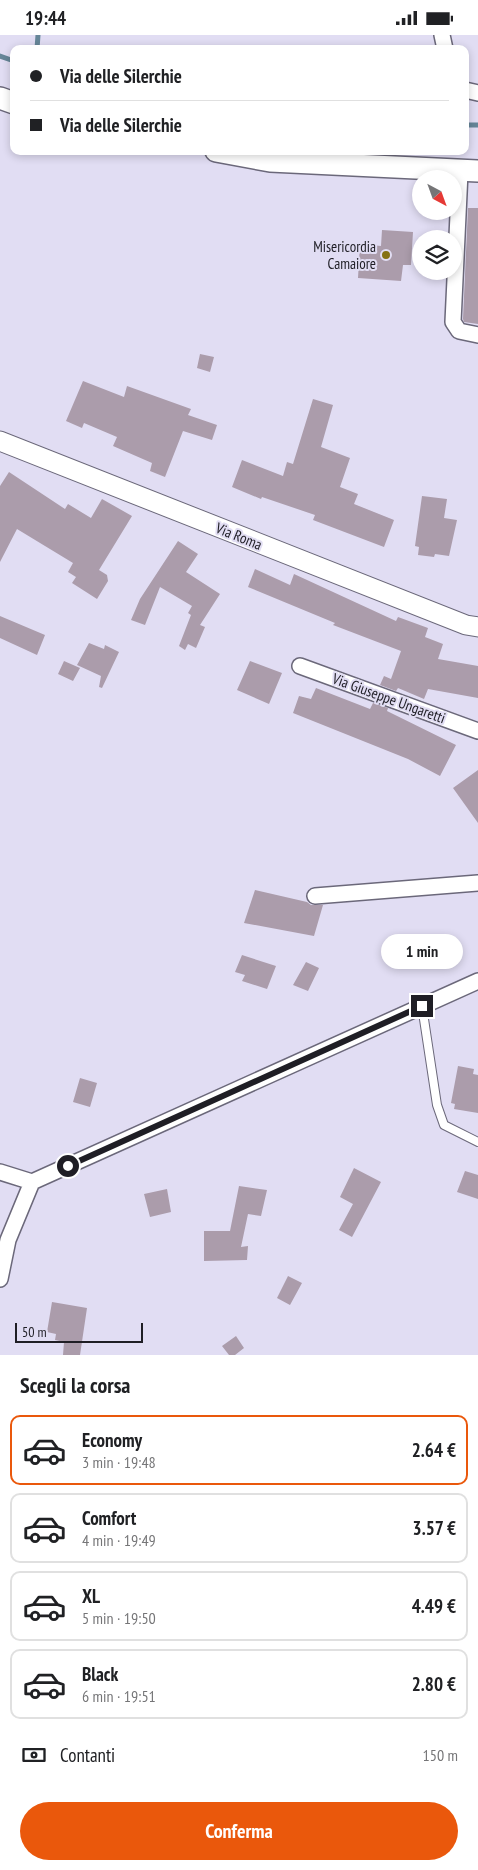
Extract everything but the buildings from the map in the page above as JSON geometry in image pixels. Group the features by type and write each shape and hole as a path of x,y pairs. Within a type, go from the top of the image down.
{"main road":[{"path":"238,155 270,161 469,171"}],"street":[{"path":"469,171 457,227 453,322 459,331 478,335"},
{"name":"Via Roma","path":"0,441 466,625 478,627"},
{"name":"Via Giuseppe Ungaretti","path":"300,667 478,731"},
{"path":"315,896 478,883"},
{"path":"0,1172 32,1182 478,981"},
{"path":"0,1279 8,1240 32,1182"}],"lane":[{"path":"422,1006 437,1105 444,1125 478,1142"}],"waterway":[{"path":"37,45 38,35"},
{"path":"0,56 10,60"},
{"path":"469,125 478,125"}],"place":[{"name":"Misericordia Camaiore","path":"386,255"}],"route":[{"path":"68,1166 422,1006"}]}
